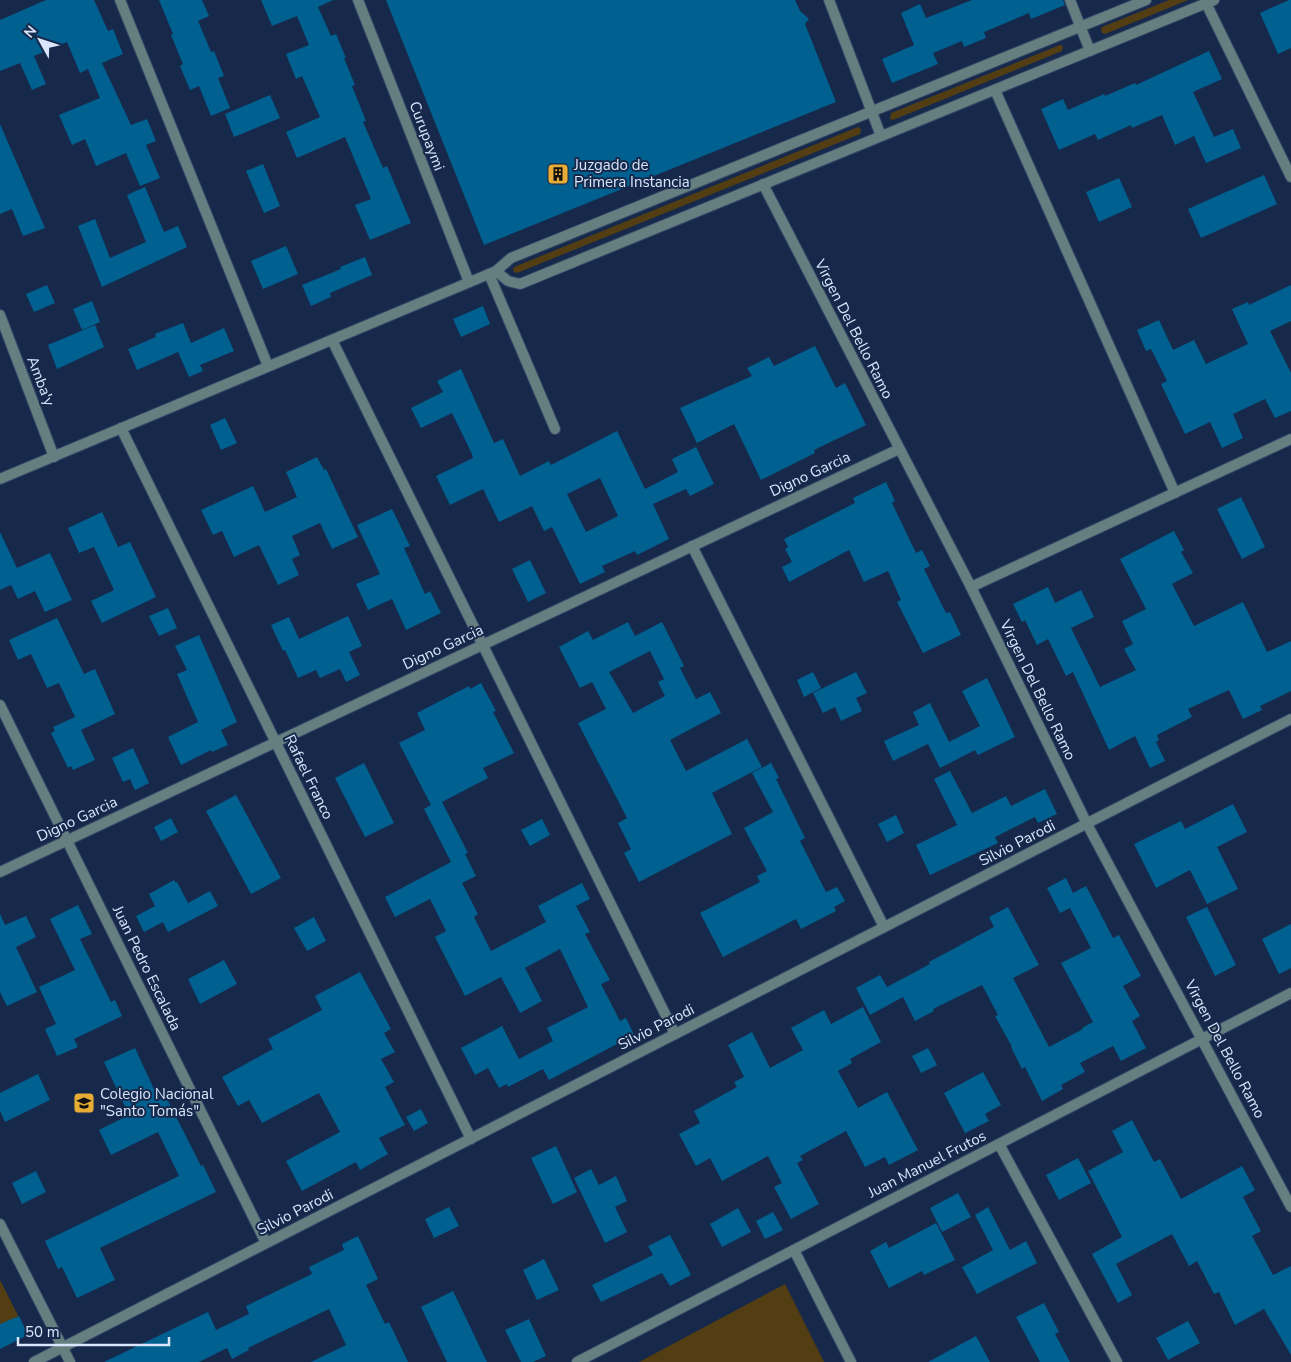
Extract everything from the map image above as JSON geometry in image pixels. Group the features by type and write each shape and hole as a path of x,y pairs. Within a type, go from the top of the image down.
{"street":[{"path":"120,0 268,366"},
{"name":"Curupaymi","path":"358,0 469,282"},
{"path":"830,0 881,136"},
{"path":"1070,0 1090,51"},
{"path":"0,479 493,272 511,258 1146,0"},
{"path":"493,272 508,282 520,284 1210,2 1291,177"},
{"path":"995,90 1175,493"},
{"name":"Virgen Del Bello Ramo","path":"763,184 971,587 1088,824 1291,1206"},
{"path":"493,272 555,429"},
{"name":"Amba'y","path":"0,315 54,457"},
{"path":"332,340 675,1034"},
{"name":"Rafael Franco","path":"121,428 471,1139"},
{"path":"971,587 1291,439"},
{"name":"Digno Garcia","path":"0,872 899,449"},
{"path":"692,546 884,927"},
{"name":"Juan Pedro Escalada","path":"0,705 266,1243"},
{"name":"Silvio Parodi","path":"34,1362 1291,719"},
{"name":"Juan Manuel Frutos","path":"577,1362 1291,993"},
{"path":"998,1144 1117,1362"},
{"path":"0,1224 70,1362"},
{"path":"794,1250 851,1362"}],"shaded area":[{"path":"1169,0 1188,0 1105,34 1102,33 1102,27"},
{"path":"1060,45 1063,46 1062,51 893,120 890,119 891,113"},
{"path":"858,127 861,129 860,134 517,273 513,270 514,267"},
{"path":"0,1280 27,1333 0,1347"},
{"path":"785,1284 824,1362 639,1362"}],"building":[{"path":"46,0 94,0 108,31 113,29 123,54 102,63 131,125 147,119 156,141 146,145 160,178 140,186 126,153 96,166 85,139 72,145 59,115 100,98 88,69 80,73 67,42 34,56 46,84 32,90 20,63 0,71 0,20"},
{"path":"159,0 202,0 209,16 198,21 211,52 214,51 224,76 218,78 230,108 211,116 199,86 190,90 180,66 183,64 171,35 173,34"},
{"path":"261,0 333,0 318,7 331,36 336,34 355,85 352,86 366,121 363,122 383,168 387,166 411,223 370,240 355,205 371,199 345,137 297,158 286,132 320,117 302,76 296,79 286,54 309,45 297,16 272,26"},
{"name":"Juzgado de Primera Instancia","path":"386,0 795,0 800,11 809,19 805,24 836,102 484,245"},
{"path":"972,0 1063,0 1065,5 1031,19 1029,13 984,32 986,38 964,47 962,41 933,53 938,64 892,83 882,59 914,45 901,13 920,4 926,18"},
{"path":"1291,0 1291,48 1278,54 1260,13"},
{"path":"1209,51 1222,79 1193,92 1214,137 1233,129 1241,148 1206,163 1194,136 1175,145 1162,115 1132,128 1131,125 1098,140 1095,134 1059,150 1041,109 1063,99 1068,110 1104,94 1105,96 1135,83 1136,85"},
{"path":"270,95 280,118 234,137 225,114"},
{"path":"0,124 45,228 23,236 12,209 0,214"},
{"path":"263,164 280,206 264,213 246,171"},
{"path":"1264,175 1277,204 1201,238 1188,209"},
{"path":"1119,178 1132,207 1099,222 1086,192"},
{"path":"145,187 164,232 178,226 187,247 102,287 78,226 95,219 110,258 146,242 127,195"},
{"path":"286,246 298,274 263,289 251,261"},
{"path":"365,257 372,275 330,293 331,297 311,306 302,285"},
{"path":"47,285 55,303 34,312 26,294"},
{"path":"1291,285 1291,321 1270,331 1291,373 1291,411 1275,418 1265,399 1233,414 1243,438 1222,448 1210,422 1185,434 1161,384 1167,381 1151,349 1146,351 1137,330 1159,320 1173,350 1194,340 1206,364 1248,344 1232,309 1248,302 1249,305"},
{"path":"92,301 100,322 82,330 73,309"},
{"path":"483,306 490,324 461,337 453,319"},
{"path":"183,323 191,343 224,328 234,351 200,365 203,371 189,377 178,352 137,370 128,349 156,337 155,334"},
{"path":"95,325 104,347 57,369 48,345"},
{"path":"815,346 836,388 845,383 866,425 814,450 815,453 761,480 734,424 697,443 680,408 752,376 747,368 769,357 774,366"},
{"path":"461,369 494,443 503,439 520,476 549,461 551,465 617,431 645,489 678,472 672,459 696,447 714,484 690,496 686,489 653,504 669,539 637,555 635,551 602,566 605,572 580,584 552,527 544,531 532,506 499,522 483,489 450,505 436,476 473,458 472,454 452,413 421,428 411,408 443,392 437,381","holes":["600,478 618,516 586,532 567,494"]},
{"path":"225,418 237,443 221,450 210,425"},
{"path":"317,457 324,470 326,469 358,537 332,549 320,523 292,536 300,555 292,559 299,575 278,585 259,545 234,557 222,531 213,535 201,510 253,486 265,512 297,497 286,472"},
{"path":"886,482 895,501 892,503 916,553 922,550 930,566 924,569 946,613 950,612 961,635 923,653 897,602 901,600 888,571 864,582 849,550 789,582 782,567 792,562 785,549 788,547 784,539 855,503 853,498"},
{"path":"1241,497 1265,547 1242,559 1217,509"},
{"path":"392,509 410,546 404,548 425,594 430,591 441,613 406,630 392,599 368,610 356,584 380,574 357,525"},
{"path":"102,512 118,547 130,542 156,597 102,623 91,601 114,590 94,547 79,553 68,528"},
{"path":"1174,531 1184,550 1181,552 1193,573 1172,584 1194,626 1243,602 1267,652 1291,641 1291,691 1260,706 1262,710 1243,719 1229,690 1188,709 1192,717 1157,735 1159,740 1156,742 1165,761 1150,768 1135,736 1109,750 1073,672 1066,676 1048,639 1037,645 1025,620 1022,622 1013,604 1048,587 1055,603 1081,590 1094,617 1071,628 1100,687 1136,670 1124,649 1133,644 1122,621 1146,609 1120,559"},
{"path":"0,532 17,568 50,553 72,600 45,612 35,591 18,599 11,585 0,590"},
{"path":"530,560 546,593 528,602 512,569"},
{"path":"168,608 177,628 159,636 149,616"},
{"path":"348,616 362,646 349,652 360,675 346,682 340,669 320,678 316,670 298,678 271,625 289,617 299,639"},
{"path":"57,618 84,674 95,669 115,714 81,730 95,760 73,770 71,766 68,768 51,733 55,731 53,727 75,717 59,683 47,688 31,654 18,660 9,640"},
{"path":"628,622 635,636 662,622 684,666 680,668 696,699 710,692 721,713 670,740 686,771 747,739 762,767 712,793 732,834 639,882 624,853 631,849 618,823 627,818 578,723 606,709 592,682 580,688 559,647 588,631 593,640","holes":["650,651 664,679 658,682 665,696 633,713 609,672"]},
{"path":"199,635 237,722 221,730 228,745 212,752 211,750 181,765 168,737 198,722 177,674 187,670 175,646"},
{"path":"813,672 821,688 804,697 797,680"},
{"path":"856,672 867,693 856,698 862,711 841,721 835,707 823,713 813,693"},
{"path":"987,678 1015,737 978,755 975,750 940,768 928,744 893,761 884,741 919,725 913,712 930,703 949,742 980,726 962,691"},
{"path":"481,683 496,711 493,712 514,753 483,768 488,778 442,802 468,853 465,854 476,876 462,883 478,914 474,917 491,951 546,922 538,906 582,883 590,899 576,906 590,932 585,934 610,980 601,984 620,1021 626,1018 634,1035 549,1080 543,1069 508,1087 507,1084 499,1088 488,1068 475,1075 461,1048 502,1026 519,1059 553,1041 547,1028 588,1007 560,949 525,968 542,1001 520,1013 501,977 465,996 435,937 446,931 430,899 395,917 385,897 451,862 424,809 431,805 399,743 425,730 417,713 469,686 470,689"},
{"path":"133,748 149,783 135,790 130,779 123,782 112,758"},
{"path":"364,763 394,823 365,837 335,778"},
{"path":"771,763 779,778 776,779 805,838 800,841 826,892 837,887 845,901 834,907 836,911 801,929 796,919 723,957 700,913 760,882 757,876 767,871 744,828 773,812 752,773"},
{"path":"950,771 972,813 1006,796 1011,806 1045,789 1057,814 1038,823 1035,817 995,837 998,843 930,875 916,845 957,825 934,779"},
{"path":"236,795 281,878 251,894 206,811"},
{"path":"1233,804 1247,832 1217,847 1238,889 1207,904 1190,870 1156,888 1134,844 1181,821 1185,829"},
{"path":"896,815 904,833 887,842 878,824"},
{"path":"171,818 178,832 161,841 154,827"},
{"path":"542,819 550,835 530,846 521,830"},
{"path":"1066,878 1073,893 1086,886 1113,938 1119,935 1141,976 1123,986 1140,1016 1132,1021 1146,1048 1121,1061 1113,1046 1080,1063 1085,1072 1061,1085 1063,1089 1042,1101 1025,1067 1022,1069 995,1016 998,1015 982,985 933,1009 934,1011 915,1021 903,997 870,1015 856,988 880,975 887,987 994,927 989,917 1008,907 1039,965 1013,978 1049,1047 1083,1029 1093,1022 1061,963 1091,948 1070,908 1060,913 1047,888"},
{"path":"174,880 177,882 188,903 210,891 218,906 168,932 163,922 144,932 136,916 155,906 149,894"},
{"path":"78,905 92,934 80,939 111,1002 115,1000 122,1016 74,1039 78,1047 57,1056 45,1029 56,1024 39,987 75,970 50,919"},
{"path":"1207,907 1236,965 1215,976 1186,917"},
{"path":"0,914 5,925 26,916 36,937 16,947 37,992 7,1006 0,992"},
{"path":"314,917 326,941 307,951 294,928"},
{"path":"1291,924 1291,968 1279,974 1262,939"},
{"path":"224,960 237,984 200,1004 188,979"},
{"path":"360,972 391,1029 384,1033 395,1052 381,1059 394,1082 385,1087 405,1125 379,1138 388,1154 360,1170 356,1162 302,1191 286,1161 340,1132 319,1093 262,1123 249,1100 238,1106 222,1077 273,1049 268,1039 322,1010 315,996"},
{"path":"863,1007 881,1042 850,1059 852,1063 838,1071 858,1108 887,1092 918,1150 889,1165 885,1157 865,1167 846,1131 800,1156 803,1160 797,1163 819,1204 791,1219 774,1187 782,1183 768,1156 722,1181 710,1158 696,1166 679,1134 700,1123 694,1111 737,1087 734,1082 744,1077 728,1045 752,1032 770,1068 803,1050 791,1028 824,1010 831,1024"},
{"path":"135,1048 159,1100 166,1097 216,1192 100,1248 115,1280 77,1298 62,1267 58,1269 45,1241 179,1176 158,1132 111,1155 99,1130 129,1115 104,1062"},
{"path":"928,1048 937,1065 921,1073 912,1056"},
{"path":"983,1072 1001,1105 985,1114 989,1121 965,1133 944,1093"},
{"path":"38,1074 50,1100 5,1122 0,1111 0,1093"},
{"path":"421,1109 428,1123 414,1131 406,1117"},
{"path":"1132,1120 1154,1162 1160,1159 1181,1199 1242,1166 1255,1190 1243,1197 1261,1231 1252,1236 1273,1275 1291,1266 1291,1355 1264,1309 1235,1325 1219,1292 1214,1294 1197,1261 1189,1266 1172,1234 1116,1264 1132,1295 1118,1303 1092,1254 1122,1237 1088,1171 1123,1152 1112,1131"},
{"path":"556,1146 577,1192 553,1204 531,1158"},
{"path":"1078,1158 1091,1183 1059,1200 1046,1175"},
{"path":"591,1169 599,1185 616,1176 627,1201 615,1207 627,1232 605,1243 574,1178"},
{"path":"36,1171 46,1192 22,1204 12,1183"},
{"path":"958,1193 971,1217 942,1232 930,1208"},
{"path":"449,1207 459,1226 434,1238 425,1219"},
{"path":"988,1207 1010,1250 1026,1241 1037,1263 977,1294 962,1267 993,1250 975,1215"},
{"path":"738,1208 751,1232 722,1247 710,1224"},
{"path":"773,1212 783,1230 765,1239 756,1221"},
{"path":"936,1223 955,1260 924,1275 922,1271 889,1288 870,1251 886,1242 889,1248"},
{"path":"670,1235 691,1275 670,1286 662,1273 601,1302 592,1285 653,1255 648,1246"},
{"path":"358,1236 378,1279 366,1285 385,1324 389,1322 408,1362 311,1362 346,1345 329,1309 248,1348 249,1350 232,1359 227,1348 199,1362 104,1362 208,1312 216,1330 249,1314 246,1306 312,1274 309,1267 344,1250 342,1244"},
{"path":"544,1259 559,1290 537,1300 523,1270"},
{"path":"453,1291 487,1362 447,1362 421,1307"},
{"path":"1044,1303 1059,1332 1055,1334 1070,1362 1040,1362 1016,1317"},
{"path":"19,1316 28,1335 0,1349 0,1324"},
{"path":"529,1319 546,1356 533,1362 521,1362 505,1330"},
{"path":"1188,1321 1200,1343 1168,1360 1156,1338"},
{"path":"976,1336 990,1362 928,1362"}],"place":[{"name":"Juzgado de Primera Instancia","path":"558,174"},
{"name":"Colegio Nacional \"Santo Tomás\"","path":"84,1103"}]}
